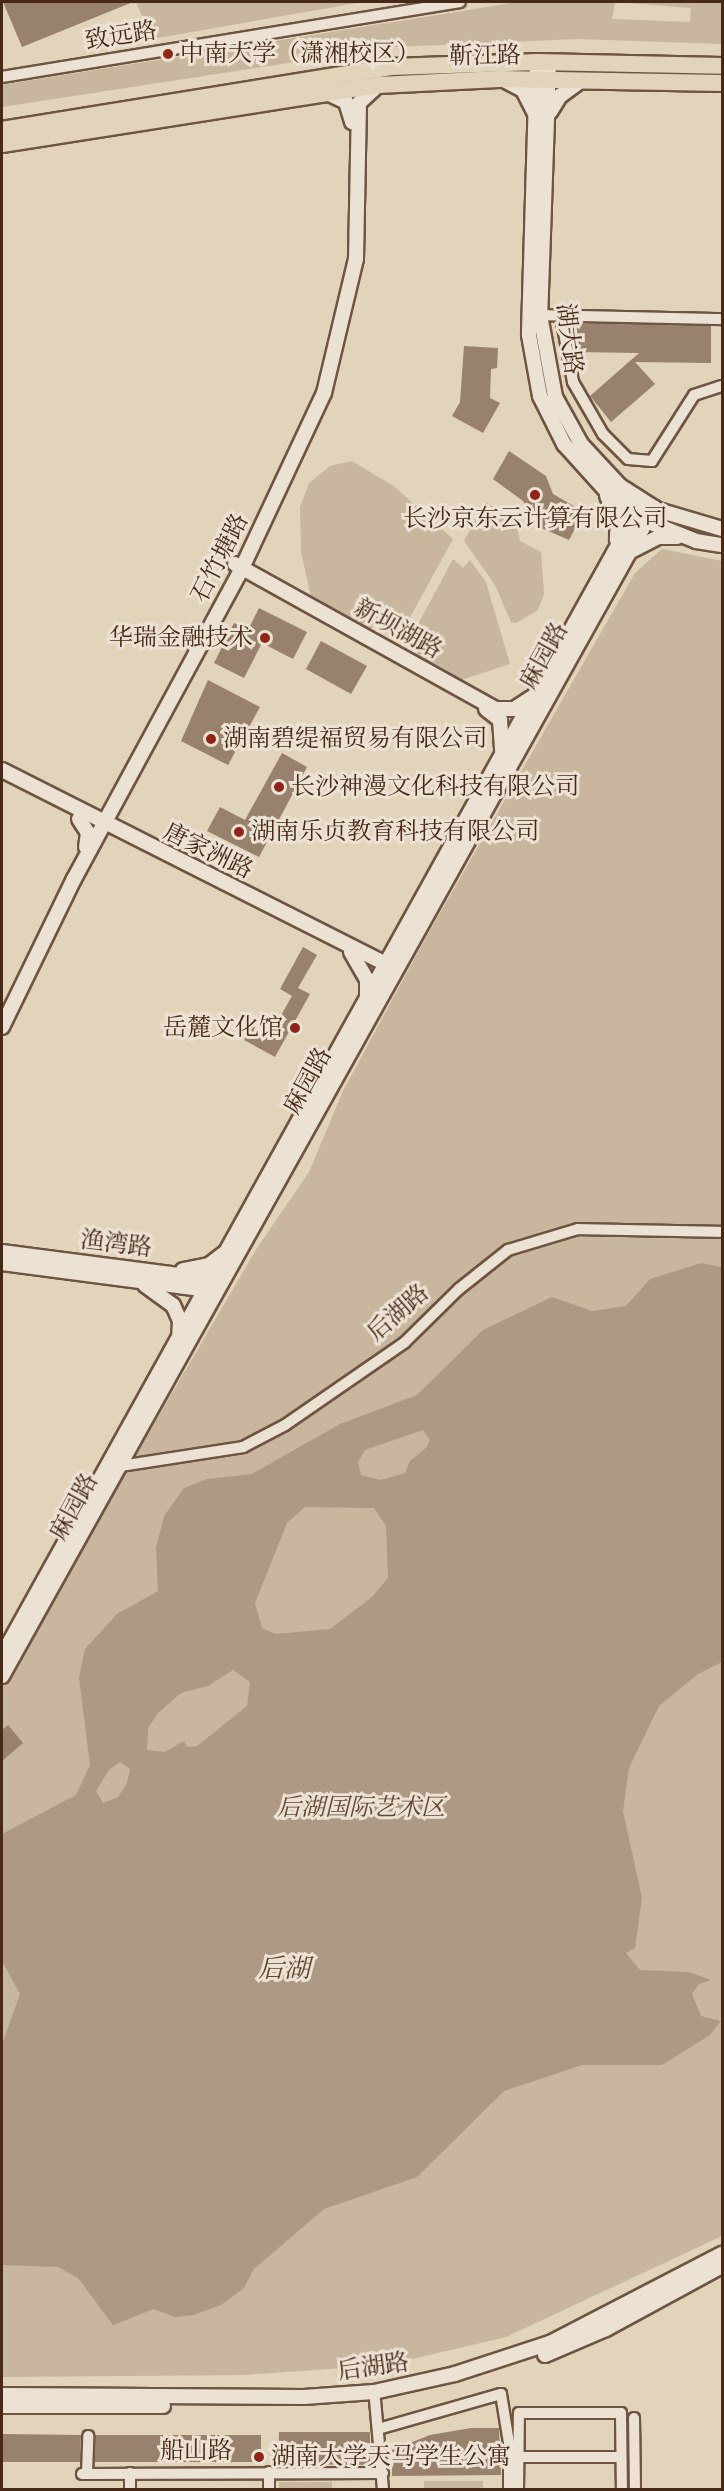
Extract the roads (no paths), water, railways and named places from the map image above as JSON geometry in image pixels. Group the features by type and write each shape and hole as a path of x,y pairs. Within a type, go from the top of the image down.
{"main road":[{"path":"2,130 339,73 723,66"},
{"path":"543,70 532,369 548,416 601,487 618,518 618,558 658,537 723,545"},
{"name":"靳江路","path":"2,144 379,85 499,79 543,70 588,79 723,83"},
{"path":"499,79 522,90 542,123"},
{"path":"542,123 560,96 588,79"},
{"name":"石竹塘路","path":"111,804 226,598 237,568 253,542 312,421 338,347 358,236 358,110 366,92 379,85"},
{"name":"石竹塘路","path":"2,1015 237,568 308,414 342,299 352,215 352,117 342,99 322,93"},
{"name":"湖大路","path":"542,123 540,315 547,369 567,421 598,466 644,511 723,529"},
{"path":"601,487 696,541"},
{"name":"麻园路","path":"2,1676 215,1285 644,511"},
{"path":"253,542 252,567 264,583"},
{"name":"麻园路","path":"2,1656 116,1467 178,1344 215,1285 230,1246 366,1003 389,972 401,939 538,690 618,558"},
{"name":"新坝湖路","path":"237,568 496,709 520,707 538,690"},
{"path":"226,598 240,584 264,583"},
{"name":"新坝湖路","path":"264,583 491,712 501,725 501,757"},
{"name":"唐家洲路","path":"2,770 80,816"},
{"name":"唐家洲路","path":"2,777 352,950 389,972"},
{"path":"88,848 88,833 80,816 97,812 111,804 116,826 125,838"},
{"path":"88,848 101,840 125,838"},
{"name":"石竹塘路","path":"2,1027 88,848"},
{"path":"366,1003 367,980 352,950 378,950 401,939"},
{"path":"151,1271 198,1269 230,1246"},
{"name":"渔湾路","path":"2,1252 151,1271 215,1285"},
{"name":"渔湾路","path":"2,1263 129,1280 215,1285"},
{"path":"129,1280 157,1290 173,1305 180,1321 178,1344"},
{"name":"后湖路","path":"2,2395 304,2397 374,2392 455,2374 550,2343 723,2254"},
{"name":"后湖路","path":"2,2406 277,2407 375,2400 465,2381 561,2349 723,2266"}],"street":[{"path":"2,75 428,2"},
{"name":"致远路","path":"2,75 459,2"},
{"path":"540,315 723,319"},
{"path":"561,316 573,382 603,434 628,459 652,461 694,395 723,386"},
{"name":"后湖路","path":"116,1467 243,1447 285,1425 404,1343 459,1289 508,1250 578,1229 723,1232"},
{"path":"378,2429 501,2394 509,2443 509,2490"},
{"path":"375,2400 382,2490"},
{"path":"519,2490 519,2413 621,2413 622,2490"},
{"path":"634,2418 635,2490"},
{"name":"船山路","path":"88,2436 84,2474 382,2473"},
{"path":"519,2457 621,2457"},
{"path":"269,2472 269,2490"},
{"path":"130,2473 130,2490"}],"water":[{"name":"后湖","path":"701,1263 722,1267 722,1662 698,1674 659,1706 629,1768 623,1811 642,1898 635,1948 626,1953 640,1970 689,1972 711,1980 699,1984 692,1994 701,2016 721,2021 710,2035 662,2065 582,2065 504,2091 417,2177 324,2209 254,2269 244,2288 221,2305 194,2315 175,2317 154,2309 113,2325 78,2278 58,2267 2,2265 2,2044 20,1994 2,1961 2,1834 76,1795 90,1765 79,1678 85,1649 117,1614 158,1591 156,1548 164,1516 184,1488 207,1479 252,1474 340,1424 417,1395 483,1330 552,1297 592,1311 626,1306 650,1279","holes":["423,1430 430,1440 427,1447 410,1461 405,1473 381,1480 361,1475 358,1462 365,1450","305,1507 374,1508 386,1526 388,1578 372,1597 330,1629 275,1634 262,1628 255,1603 287,1523","233,1670 250,1682 247,1706 197,1746 187,1747 184,1741 165,1752 147,1750 148,1728 158,1713 181,1693 208,1686","120,1762 130,1769 127,1783 118,1797 103,1803 96,1791 109,1770"]}],"place":[{"name":"中南大学（潇湘校区）","path":"168,54"},
{"name":"长沙京东云计算有限公司","path":"535,495"},
{"name":"华瑞金融技术","path":"265,638"},
{"name":"湖南碧缇福贸易有限公司","path":"211,739"},
{"name":"长沙神漫文化科技有限公司","path":"279,787"},
{"name":"湖南乐贞教育科技有限公司","path":"239,832"},
{"name":"岳麓文化馆","path":"295,1028"},
{"name":"湖南大学天马学生公寓","path":"259,2457"}],"park label":[{"name":"后湖国际艺术区","path":"361,1808"}]}
